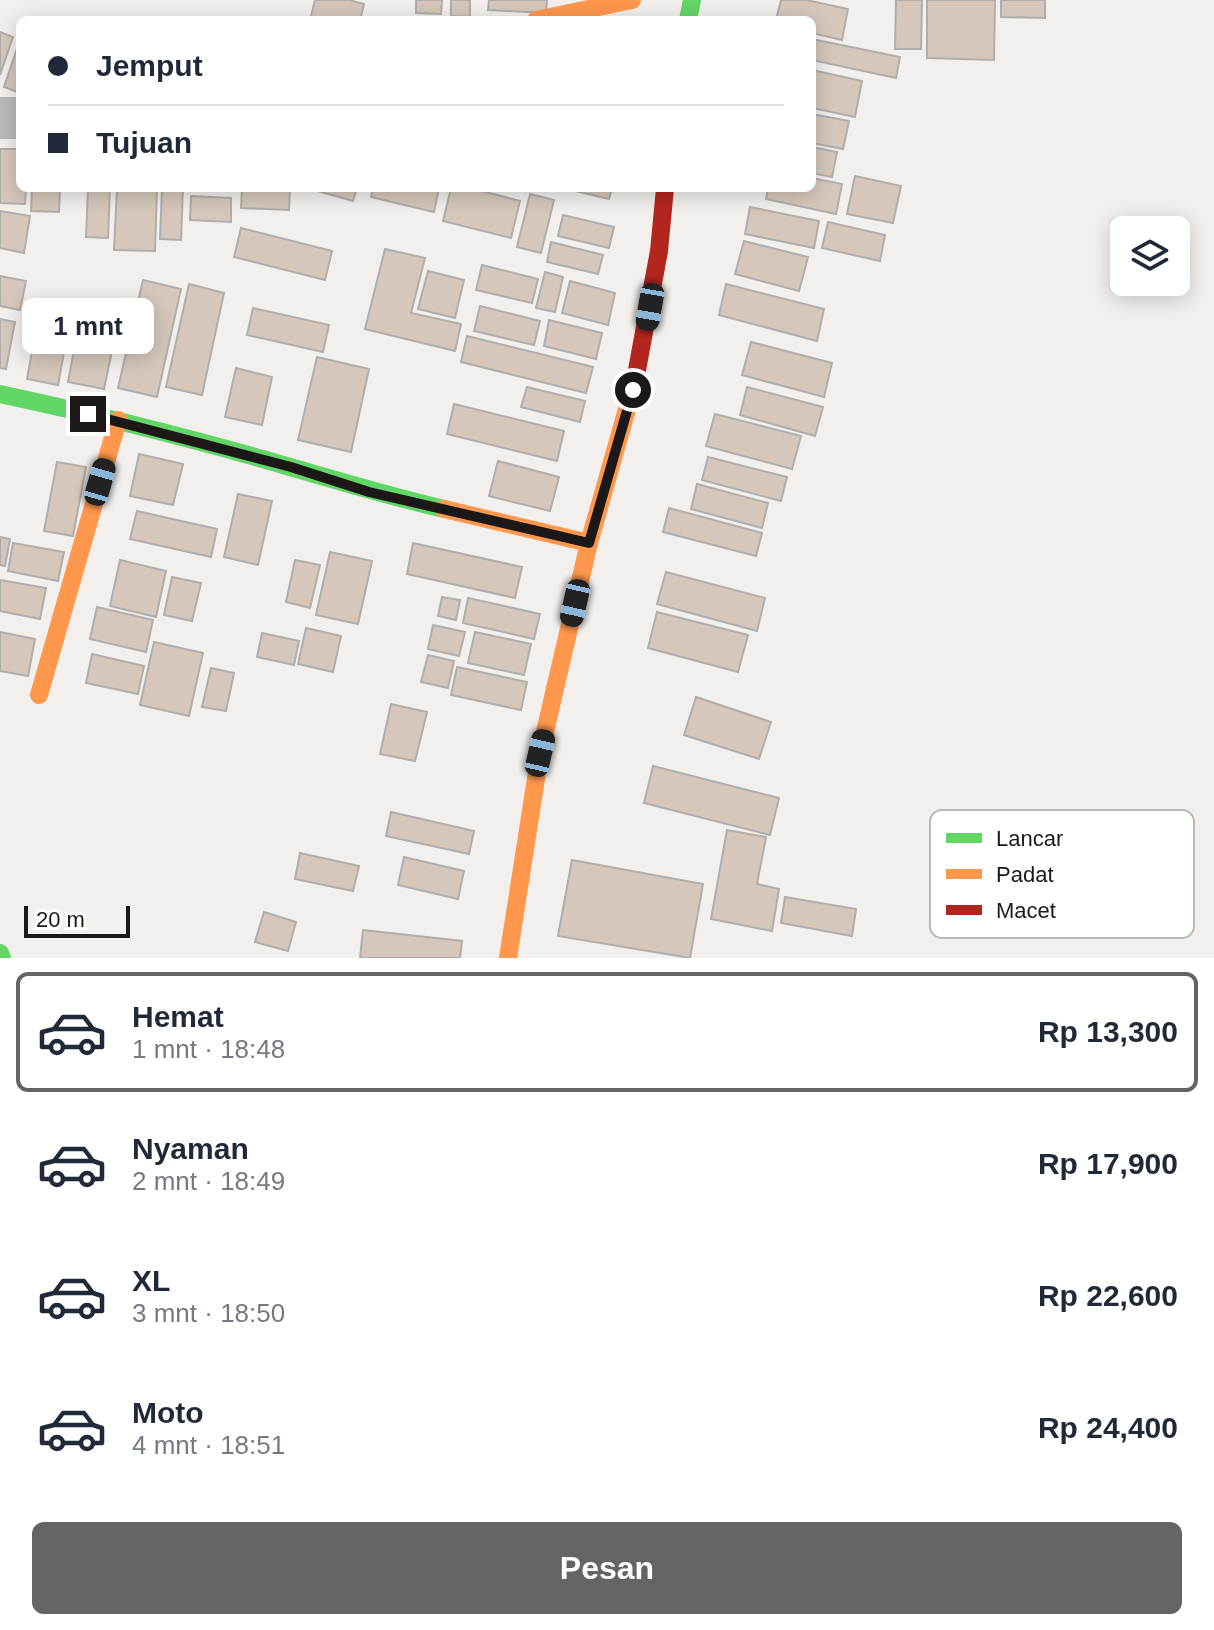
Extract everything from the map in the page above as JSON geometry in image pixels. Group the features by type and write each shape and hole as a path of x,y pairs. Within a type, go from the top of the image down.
{"street":[{"path":"555,16 632,0"},
{"path":"508,958 540,753 589,543 633,390 657,264 665,192"},
{"path":"0,394 118,420 291,467 369,492 589,543"},
{"path":"39,695 118,420"}],"building":[{"path":"315,0 349,0 364,4 361,16 311,16"},
{"path":"416,0 442,0 441,14 416,13"},
{"path":"451,0 470,0 470,16 451,16"},
{"path":"489,0 547,0 546,13 488,10"},
{"path":"781,0 806,0 848,9 842,40 816,34 816,16 777,16"},
{"path":"896,0 922,0 921,49 895,49"},
{"path":"927,0 995,0 994,60 927,58"},
{"path":"1001,0 1045,0 1045,18 1001,17"},
{"path":"0,32 13,37 0,75"},
{"path":"816,40 900,57 896,78 816,61"},
{"path":"16,52 16,92 4,87"},
{"path":"816,71 862,81 855,117 816,109"},
{"path":"816,115 849,121 843,149 816,144"},
{"path":"816,148 837,152 832,177 816,174"},
{"path":"0,149 16,149 16,192 26,192 25,204 0,203"},
{"path":"855,176 901,186 893,223 847,214"},
{"path":"816,179 842,184 836,214 766,199 767,192 816,192"},
{"path":"32,192 60,192 59,212 31,211"},
{"path":"88,192 110,192 108,238 86,237"},
{"path":"117,192 157,192 155,251 114,250"},
{"path":"162,192 183,192 181,240 160,239"},
{"path":"242,192 290,192 289,210 241,208"},
{"path":"321,192 356,192 353,201"},
{"path":"372,192 438,192 434,212 371,197"},
{"path":"450,192 485,192 520,201 511,238 443,221"},
{"path":"580,192 611,192 609,199"},
{"path":"530,194 554,200 541,253 517,247"},
{"path":"191,196 231,198 231,222 190,220"},
{"path":"750,207 819,221 814,248 745,234"},
{"path":"0,211 30,216 24,253 0,248"},
{"path":"563,215 614,227 609,248 558,236"},
{"path":"828,222 885,235 880,261 822,248"},
{"path":"241,228 332,251 325,280 234,257"},
{"path":"744,241 808,257 799,291 735,274"},
{"path":"551,242 603,255 598,274 547,262"},
{"path":"385,249 425,258 411,313 461,324 455,351 365,329"},
{"path":"482,265 538,279 532,303 476,290"},
{"path":"428,271 464,280 455,318 418,309"},
{"path":"545,272 563,277 555,312 536,308"},
{"path":"0,276 26,281 20,310 0,306"},
{"path":"143,280 181,289 157,397 118,388"},
{"path":"570,281 615,293 608,325 562,313"},
{"path":"189,284 224,293 202,395 166,387"},
{"path":"726,284 824,309 817,341 719,315"},
{"path":"480,306 540,321 534,345 474,331"},
{"path":"253,308 329,325 323,352 247,335"},
{"path":"0,319 15,322 6,369 0,368"},
{"path":"549,320 602,333 596,359 544,346"},
{"path":"36,330 67,336 58,385 27,379"},
{"path":"467,336 593,367 586,393 461,362"},
{"path":"76,339 113,346 104,389 68,382"},
{"path":"751,342 832,363 824,397 742,375"},
{"path":"317,357 369,369 351,452 298,440"},
{"path":"236,368 272,377 262,425 225,417"},
{"path":"527,387 585,401 580,422 521,407"},
{"path":"747,387 823,407 815,436 740,415"},
{"path":"454,404 564,431 557,461 447,434"},
{"path":"715,414 801,436 792,469 706,446"},
{"path":"139,454 183,464 173,505 130,496"},
{"path":"708,457 787,477 781,501 702,480"},
{"path":"498,461 559,477 550,511 489,496"},
{"path":"57,462 86,467 73,536 44,531"},
{"path":"697,484 768,503 762,528 691,509"},
{"path":"238,494 272,501 258,565 224,557"},
{"path":"669,508 762,533 756,556 663,532"},
{"path":"137,511 217,529 211,557 130,539"},
{"path":"0,537 10,539 5,566 0,565"},
{"path":"13,543 64,552 58,581 8,571"},
{"path":"413,543 522,567 515,598 407,574"},
{"path":"330,552 372,561 358,624 316,615"},
{"path":"120,560 166,571 156,617 110,606"},
{"path":"295,560 320,565 310,608 286,602"},
{"path":"666,572 765,598 757,631 657,604"},
{"path":"172,577 201,583 192,621 164,615"},
{"path":"0,580 46,588 40,619 0,611"},
{"path":"442,597 460,600 456,620 438,616"},
{"path":"468,598 540,614 534,639 463,623"},
{"path":"97,607 153,620 146,652 90,639"},
{"path":"657,612 748,635 738,672 648,648"},
{"path":"433,625 465,632 459,656 428,649"},
{"path":"306,628 341,636 333,672 298,664"},
{"path":"0,632 35,639 28,676 0,671"},
{"path":"475,632 531,644 524,675 468,663"},
{"path":"262,633 299,641 294,665 257,657"},
{"path":"154,642 203,653 189,716 140,705"},
{"path":"92,654 144,666 138,694 86,683"},
{"path":"428,655 454,661 448,688 421,682"},
{"path":"457,667 527,682 521,710 451,695"},
{"path":"211,668 234,673 226,711 202,707"},
{"path":"696,697 771,722 759,759 684,735"},
{"path":"391,704 427,712 415,761 380,754"},
{"path":"653,766 779,798 770,835 644,803"},
{"path":"391,812 474,831 469,854 386,836"},
{"path":"727,830 766,837 757,884 779,889 772,931 711,919"},
{"path":"300,853 359,866 353,891 295,879"},
{"path":"404,857 464,871 458,899 398,885"},
{"path":"572,860 703,884 690,958 558,936"},
{"path":"785,897 856,909 852,936 781,923"},
{"path":"264,912 296,922 288,951 255,942"},
{"path":"363,930 462,941 460,958 360,958"}],"traffic: fast":[{"path":"689,16 692,0"},
{"path":"0,394 182,437 444,509"},
{"path":"0,953 2,958"}],"traffic: slow":[{"path":"555,16 632,0"},
{"path":"508,958 540,753 589,543 635,381"},
{"path":"39,695 118,420"},
{"path":"444,509 589,543"}],"traffic: jam":[{"path":"635,381 659,251 665,192"}],"route":[{"path":"88,414 291,467 369,492 589,543 633,390"}]}
